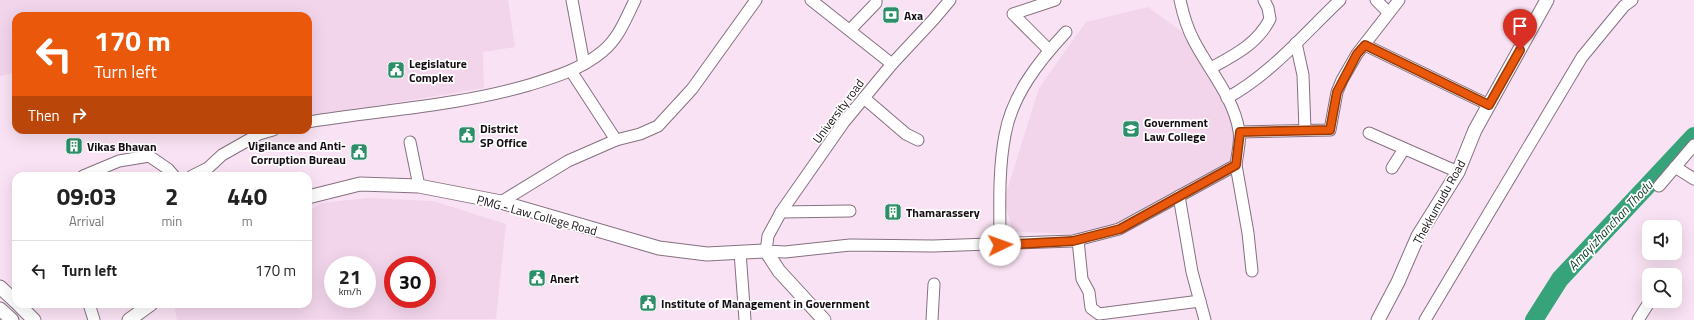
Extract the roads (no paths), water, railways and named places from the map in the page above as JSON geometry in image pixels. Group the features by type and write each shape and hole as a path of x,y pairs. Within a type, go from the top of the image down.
{"main road":[{"name":"Thekkumudu Road","path":"1378,320 1398,282 1418,236 1458,172 1475,130 1546,0"},
{"name":"PMG - Law College Road","path":"312,196 360,184 419,186 501,202 659,248 707,254 766,251"},
{"path":"766,251 779,271 824,320"},
{"path":"0,287 12,298"},
{"path":"22,308 34,320"},
{"path":"129,320 146,308"},
{"path":"0,309 12,320"}],"street":[{"path":"572,0 584,64"},
{"path":"312,121 422,107 499,94 571,71 603,51 618,36 635,0"},
{"path":"501,202 568,160 616,140 640,134 658,126 692,89 756,0"},
{"path":"812,0 892,64"},
{"path":"850,30 876,3 876,0"},
{"name":"University road","path":"766,251 768,236 781,212 844,122 892,64 950,0"},
{"path":"1049,50 1013,14 1055,0"},
{"path":"1180,0 1183,17 1194,41 1227,98 1240,132 1236,165 1248,233 1252,271"},
{"path":"1211,68 1246,49 1255,40 1270,19 1268,8 1264,0"},
{"path":"1227,98 1253,82 1340,0"},
{"path":"1376,0 1388,12"},
{"path":"1240,132 1330,130 1337,92 1357,54 1379,28 1388,12 1398,0"},
{"path":"1425,320 1582,57 1624,6 1632,0"},
{"path":"1000,245 1000,189 1005,135 1013,108 1033,71 1049,50 1066,32"},
{"path":"1296,43 1303,75 1304,130"},
{"path":"1365,45 1489,105"},
{"path":"571,71 616,140"},
{"path":"864,98 906,134 918,140"},
{"path":"1369,133 1458,172"},
{"path":"209,172 222,155 259,134"},
{"path":"410,142 419,186"},
{"path":"1659,186 1694,145"},
{"path":"1392,168 1404,149"},
{"path":"93,172 119,161 149,156 171,172"},
{"path":"766,251 785,252 850,246 1000,245 1078,240 1120,229 1236,165"},
{"path":"1676,167 1694,180"},
{"path":"1179,196 1192,272 1205,320"},
{"path":"781,212 850,211"},
{"path":"1078,240 1082,279 1089,292 1090,308 1099,314 1200,301"},
{"path":"740,252 745,320"},
{"path":"932,320 934,284"},
{"path":"91,308 94,320"},
{"path":"1638,320 1646,308"}],"waterway":[{"name":"Amayizhanchan Thodu","path":"1534,320 1560,279 1694,136"}],"place":[{"name":"Axa","path":"891,15"},
{"name":"Legislature Complex","path":"396,70"},
{"name":"Government Law College","path":"1131,129"},
{"name":"District SP Office","path":"467,135"},
{"name":"Vikas Bhavan","path":"74,146"},
{"name":"Vigilance and Anti- Corruption Bureau","path":"359,152"},
{"name":"Thamarassery","path":"893,212"},
{"name":"Anert","path":"537,278"},
{"name":"Institute of Management in Government","path":"648,303"}]}
